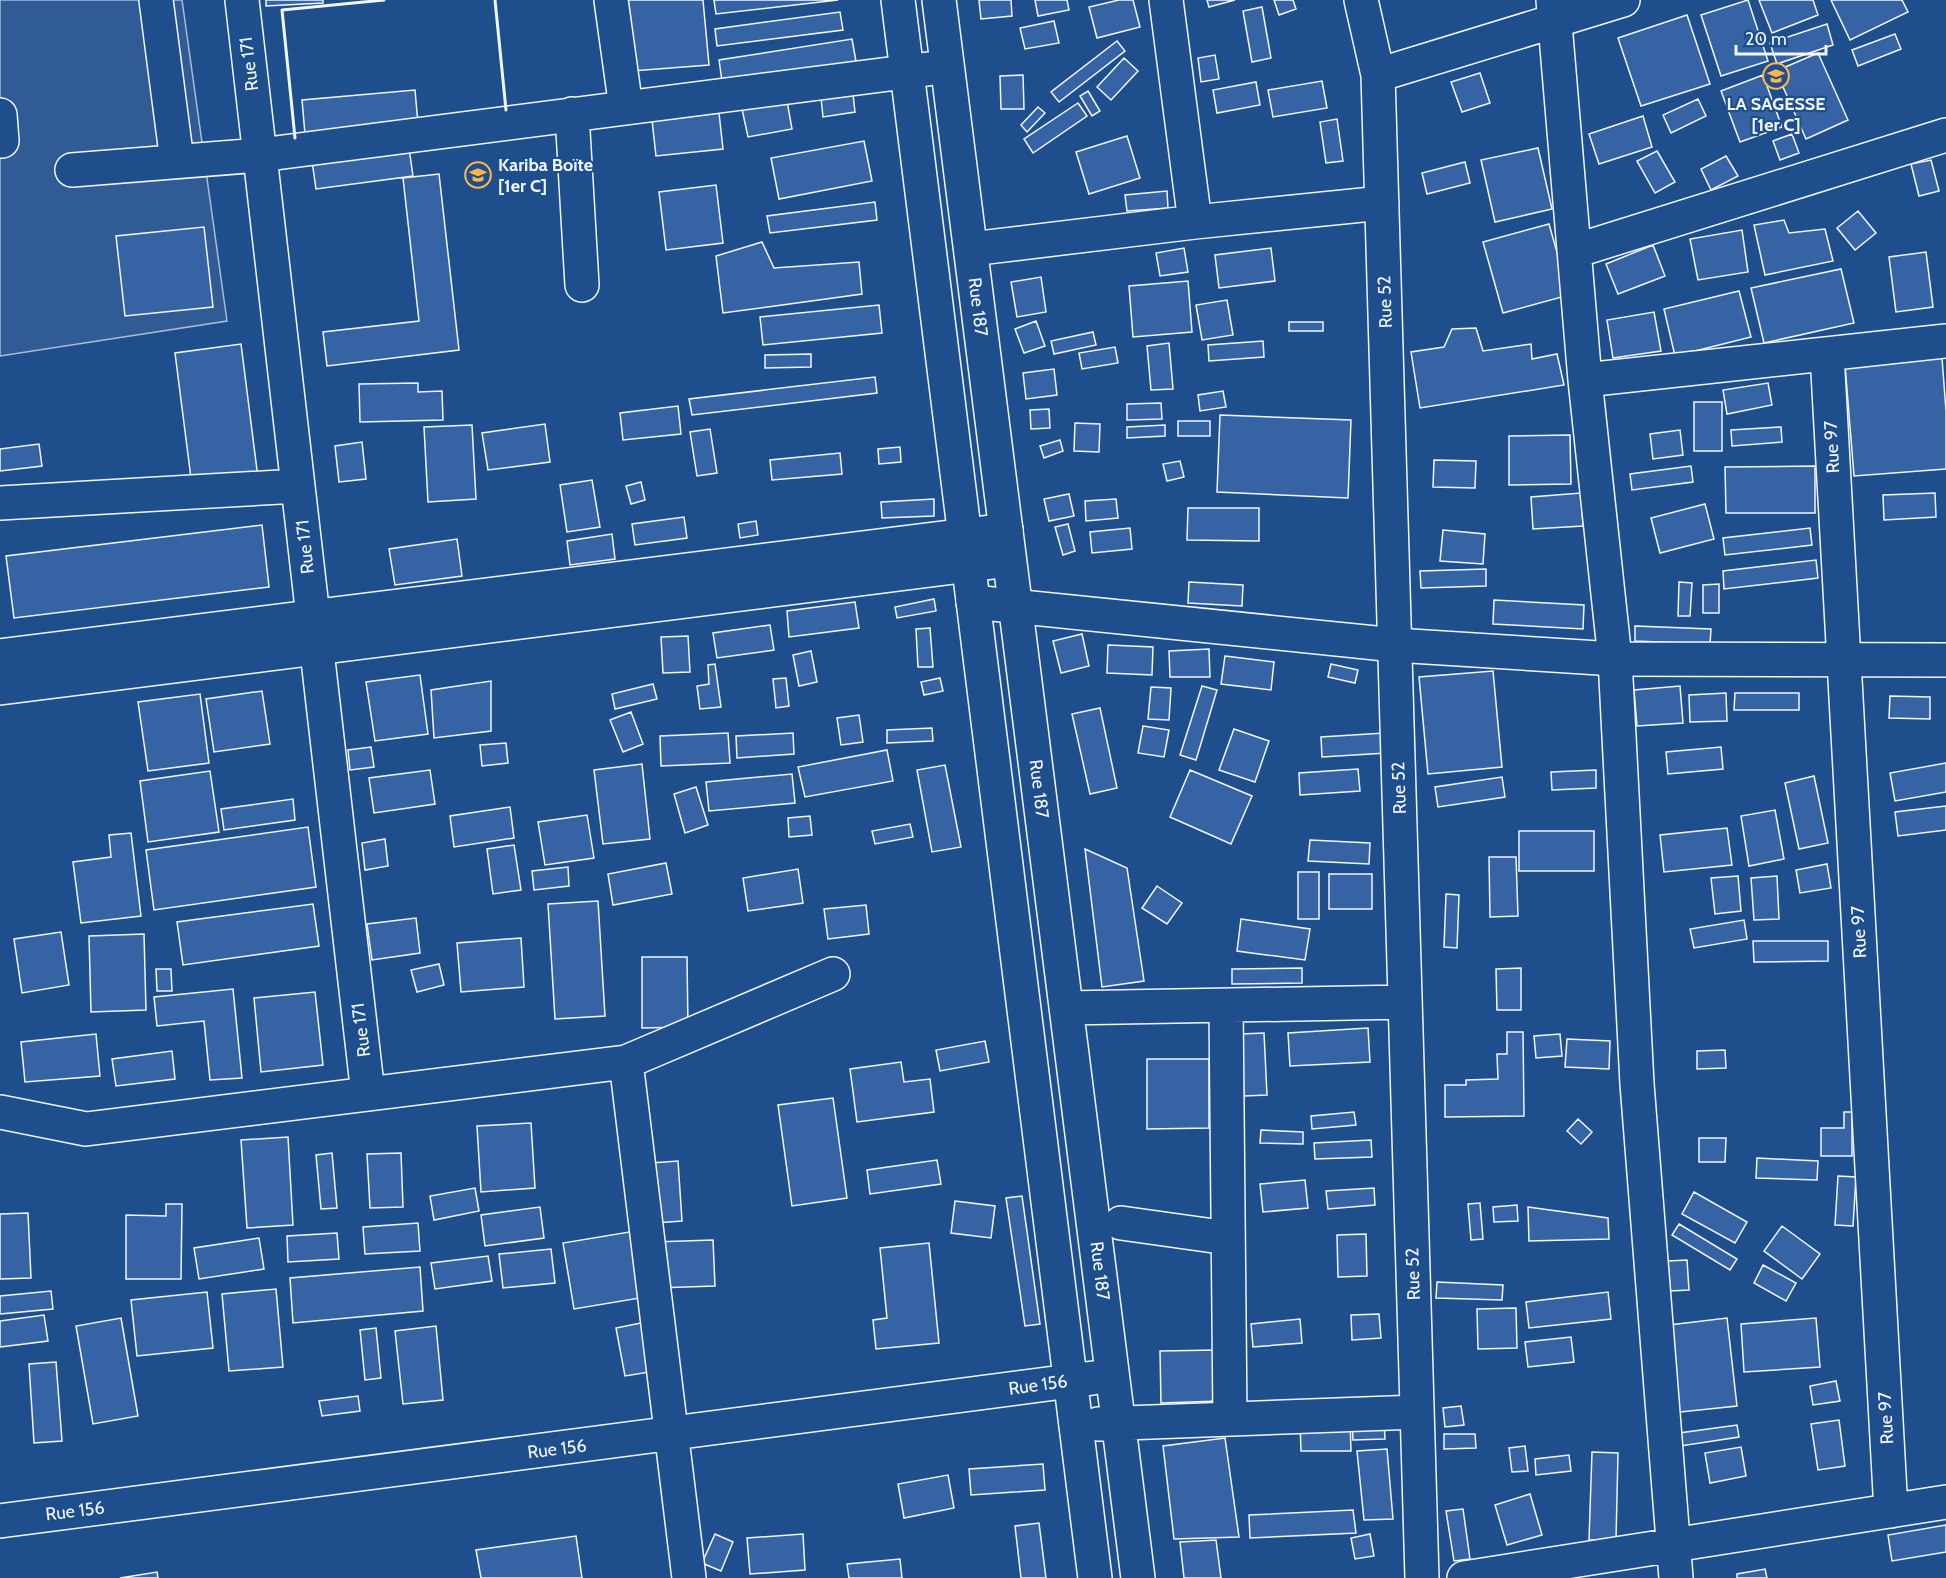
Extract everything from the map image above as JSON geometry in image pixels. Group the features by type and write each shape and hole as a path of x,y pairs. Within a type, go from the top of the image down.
{"street":[{"path":"156,0 177,161"},
{"name":"Rue 171","path":"242,0 368,1094"},
{"path":"611,0 626,108"},
{"path":"898,0 1095,1578"},
{"name":"Rue 187","path":"939,0 1138,1578"},
{"path":"1166,0 1195,222"},
{"name":"Rue 52","path":"1361,0 1378,75 1422,1578"},
{"path":"1378,75 1555,10 1623,0"},
{"path":"1555,10 1585,380 1615,659 1637,1084 1676,1578"},
{"path":"72,170 260,154 947,66"},
{"path":"572,114 582,285"},
{"path":"1575,251 1946,135"},
{"path":"970,249 1195,222 1382,203"},
{"path":"1585,380 1946,341"},
{"name":"Rue 97","path":"1827,354 1891,1511"},
{"path":"0,503 298,486"},
{"path":"0,656 315,632 1007,545"},
{"path":"974,602 1395,645 1615,659 1946,660"},
{"path":"0,688 315,632"},
{"path":"0,1112 86,1129 626,1062 833,974"},
{"path":"1066,1008 1405,1002"},
{"path":"1226,1006 1230,1419"},
{"path":"626,1062 689,1578"},
{"path":"1121,1223 1228,1238"},
{"name":"Rue 156","path":"0,1521 1113,1376"},
{"path":"1076,1425 1417,1412"},
{"path":"1464,1578 1946,1502"}],"shaded area":[{"path":"0,0 182,0 227,321 0,356"}],"building":[{"path":"266,0 323,0 323,3 266,6"},
{"path":"626,0 703,0 709,65 632,71"},
{"path":"714,0 838,0 716,14"},
{"path":"979,0 1011,0 1012,16 981,19"},
{"path":"1035,0 1067,0 1069,10 1038,16"},
{"path":"1119,0 1133,0 1140,27 1097,38 1089,7"},
{"path":"1207,0 1235,0 1209,7"},
{"path":"1274,0 1293,0 1296,9 1279,15"},
{"path":"1748,0 1768,61 1721,76 1701,15"},
{"path":"1759,0 1813,0 1818,15 1772,33"},
{"path":"1831,0 1902,0 1908,12 1850,40"},
{"path":"1262,7 1271,58 1252,62 1243,11"},
{"path":"840,12 843,30 717,46 715,29"},
{"path":"1687,15 1710,84 1641,106 1618,38"},
{"path":"1054,21 1059,43 1025,49 1020,28"},
{"path":"1827,24 1833,45 1777,64 1770,43"},
{"path":"1895,34 1901,49 1858,66 1852,50"},
{"path":"852,39 857,67 723,88 719,60"},
{"path":"1117,41 1125,51 1059,102 1051,92"},
{"path":"1818,53 1848,120 1806,139 1776,71"},
{"path":"1215,55 1219,79 1201,82 1198,58"},
{"path":"1124,58 1138,71 1111,100 1097,87"},
{"path":"1480,73 1490,103 1462,112 1451,82"},
{"path":"1023,75 1024,109 1001,109 1000,76"},
{"path":"1763,75 1782,127 1740,142 1721,91"},
{"path":"1322,81 1327,108 1273,117 1268,90"},
{"path":"1256,82 1260,105 1217,113 1213,90"},
{"path":"415,90 418,124 305,134 302,100"},
{"path":"1088,91 1100,111 1092,116 1080,96"},
{"path":"853,94 855,112 823,117 821,98"},
{"path":"1698,99 1706,116 1671,133 1663,115"},
{"path":"787,101 792,129 748,137 742,109"},
{"path":"1078,103 1087,116 1033,153 1024,139"},
{"path":"1038,107 1045,113 1027,132 1021,125"},
{"path":"719,113 723,149 656,156 652,120"},
{"path":"1643,116 1652,147 1599,164 1589,134"},
{"path":"1337,119 1343,161 1326,163 1320,122"},
{"path":"1792,134 1799,153 1780,160 1773,141"},
{"path":"1127,136 1140,178 1089,194 1076,152"},
{"path":"864,141 872,181 779,199 771,158"},
{"path":"409,148 413,176 316,189 312,161"},
{"path":"1538,148 1552,209 1495,222 1481,160"},
{"path":"1657,151 1675,182 1655,193 1637,161"},
{"path":"1726,156 1738,176 1711,190 1701,169"},
{"path":"1931,160 1939,191 1919,196 1911,164"},
{"path":"1465,162 1470,183 1427,194 1422,173"},
{"path":"439,174 459,350 327,366 323,332 419,321 403,178"},
{"path":"716,185 723,243 666,250 659,192"},
{"path":"1167,191 1168,208 1127,211 1125,195"},
{"path":"875,202 877,220 770,233 767,216"},
{"path":"1858,211 1876,233 1855,250 1837,228"},
{"path":"1784,220 1789,233 1825,229 1833,261 1765,275 1754,225"},
{"path":"1549,224 1569,295 1503,313 1483,242"},
{"path":"204,227 213,307 125,316 116,236"},
{"path":"1742,230 1748,272 1698,280 1690,239"},
{"path":"762,242 774,268 859,262 862,294 723,313 716,256"},
{"path":"1653,245 1665,276 1618,294 1606,264"},
{"path":"1184,248 1188,272 1160,276 1156,253"},
{"path":"1271,248 1275,281 1219,288 1215,255"},
{"path":"1926,252 1933,307 1896,312 1889,257"},
{"path":"1841,269 1854,323 1764,343 1751,288"},
{"path":"1041,277 1046,312 1017,317 1011,282"},
{"path":"1188,281 1192,332 1133,337 1129,286"},
{"path":"1739,291 1751,337 1675,356 1664,309"},
{"path":"1227,300 1233,335 1202,340 1196,305"},
{"path":"879,305 882,333 763,345 760,317"},
{"path":"1654,312 1661,351 1613,358 1607,320"},
{"path":"1036,321 1045,346 1024,353 1015,329"},
{"path":"1289,322 1323,322 1323,331 1289,331"},
{"path":"1476,328 1483,351 1531,344 1532,359 1557,354 1564,385 1420,408 1411,352 1444,347 1452,329"},
{"path":"1093,332 1096,345 1054,354 1051,341"},
{"path":"1263,341 1264,357 1209,361 1208,345"},
{"path":"1169,343 1173,389 1151,390 1147,346"},
{"path":"241,344 258,478 192,486 175,353"},
{"path":"1115,347 1118,363 1082,369 1079,353"},
{"path":"811,354 811,367 765,368 765,355"},
{"path":"1942,358 1946,411 1946,469 1854,476 1845,365"},
{"path":"1054,369 1057,395 1026,399 1023,373"},
{"path":"875,377 877,393 692,415 689,399"},
{"path":"418,383 418,392 442,391 443,420 360,422 359,384"},
{"path":"1768,383 1772,405 1727,414 1723,390"},
{"path":"1223,391 1226,407 1200,411 1198,395"},
{"path":"1694,402 1722,402 1722,451 1694,451"},
{"path":"1161,403 1162,419 1127,420 1127,404"},
{"path":"678,406 681,434 623,440 620,413"},
{"path":"1049,409 1050,428 1031,429 1030,410"},
{"path":"1220,415 1351,420 1348,498 1217,492"},
{"path":"1178,421 1210,421 1210,436 1178,436"},
{"path":"1075,423 1100,424 1099,452 1074,451"},
{"path":"545,424 550,462 488,470 482,433"},
{"path":"472,425 476,499 428,502 424,427"},
{"path":"1165,425 1165,436 1127,438 1127,427"},
{"path":"1781,427 1782,442 1732,446 1731,430"},
{"path":"710,429 717,473 697,476 690,432"},
{"path":"1680,430 1683,455 1653,459 1650,434"},
{"path":"1570,435 1571,484 1509,485 1509,436"},
{"path":"1060,440 1063,451 1044,458 1040,446"},
{"path":"362,442 366,479 339,482 335,446"},
{"path":"39,444 42,466 0,471 0,449"},
{"path":"900,447 901,462 879,464 878,449"},
{"path":"840,453 842,474 772,480 770,460"},
{"path":"1434,460 1476,461 1475,488 1433,487"},
{"path":"1180,461 1184,477 1167,481 1163,464"},
{"path":"1691,466 1693,482 1632,490 1630,474"},
{"path":"1815,466 1815,513 1726,513 1725,467"},
{"path":"592,480 600,527 567,532 560,485"},
{"path":"641,482 645,500 631,504 626,486"},
{"path":"1581,493 1583,526 1533,529 1531,497"},
{"path":"1935,493 1936,517 1884,520 1883,495"},
{"path":"1069,494 1074,516 1049,521 1044,499"},
{"path":"934,499 934,516 882,518 881,502"},
{"path":"1116,499 1118,518 1086,521 1085,501"},
{"path":"1705,504 1714,539 1660,553 1651,518"},
{"path":"1188,508 1259,508 1259,541 1187,540"},
{"path":"684,517 687,538 635,545 632,524"},
{"path":"756,521 758,535 740,538 738,524"},
{"path":"1068,524 1075,551 1063,555 1055,527"},
{"path":"262,525 269,587 14,618 6,556"},
{"path":"1130,528 1132,549 1092,553 1090,532"},
{"path":"1810,528 1812,545 1725,555 1723,538"},
{"path":"1443,530 1485,534 1483,564 1440,561"},
{"path":"612,534 615,559 570,565 567,541"},
{"path":"457,539 462,576 395,585 389,549"},
{"path":"1816,560 1818,578 1724,589 1723,571"},
{"path":"1486,569 1486,586 1421,588 1420,571"},
{"path":"1189,582 1243,585 1242,606 1188,603"},
{"path":"1679,582 1692,583 1690,616 1678,616"},
{"path":"1719,584 1719,613 1703,613 1703,585"},
{"path":"934,599 936,611 897,618 895,607"},
{"path":"1494,600 1584,605 1583,629 1493,624"},
{"path":"855,602 859,628 789,637 787,611"},
{"path":"770,625 774,650 717,658 713,633"},
{"path":"1635,626 1711,629 1710,644 1635,641"},
{"path":"930,628 933,667 918,667 916,629"},
{"path":"1082,634 1089,666 1061,673 1053,641"},
{"path":"688,636 690,672 663,673 661,637"},
{"path":"1108,645 1153,647 1152,675 1107,673"},
{"path":"1209,649 1210,677 1170,677 1169,651"},
{"path":"811,651 817,682 799,686 793,655"},
{"path":"1225,656 1274,662 1271,690 1221,684"},
{"path":"715,664 721,707 700,709 697,686 709,684 708,665"},
{"path":"1331,664 1358,670 1355,683 1328,677"},
{"path":"1493,671 1502,767 1428,774 1419,677"},
{"path":"420,675 428,734 375,741 366,682"},
{"path":"786,678 789,706 776,708 773,679"},
{"path":"940,678 943,691 924,695 921,682"},
{"path":"491,681 491,731 434,738 431,690"},
{"path":"653,684 657,699 615,709 612,694"},
{"path":"1202,686 1217,690 1196,760 1180,755"},
{"path":"1680,686 1683,723 1637,726 1634,690"},
{"path":"1151,687 1171,688 1169,720 1148,719"},
{"path":"262,691 270,744 214,752 206,699"},
{"path":"1726,693 1727,721 1690,722 1689,695"},
{"path":"1735,693 1799,693 1799,710 1734,710"},
{"path":"200,694 209,763 148,771 138,702"},
{"path":"1890,696 1930,697 1930,719 1889,718"},
{"path":"1100,708 1117,788 1090,794 1072,714"},
{"path":"631,712 643,744 623,752 610,720"},
{"path":"859,715 863,742 841,745 837,718"},
{"path":"1143,726 1169,730 1164,757 1138,753"},
{"path":"932,728 933,741 887,743 887,730"},
{"path":"1234,729 1269,741 1255,782 1219,770"},
{"path":"728,733 730,763 661,766 660,736"},
{"path":"793,733 794,754 737,758 736,736"},
{"path":"1384,733 1386,753 1322,757 1321,737"},
{"path":"506,743 508,763 482,766 480,745"},
{"path":"371,747 374,767 350,770 348,750"},
{"path":"1721,747 1723,769 1668,774 1666,752"},
{"path":"887,750 893,781 805,797 798,767"},
{"path":"1946,763 1946,792 1895,801 1890,773"},
{"path":"642,764 650,839 603,844 594,770"},
{"path":"945,765 961,847 932,852 917,770"},
{"path":"1358,769 1360,791 1300,795 1299,773"},
{"path":"430,770 435,804 374,813 369,778"},
{"path":"1190,770 1252,796 1231,844 1170,817"},
{"path":"1596,770 1596,788 1552,790 1551,772"},
{"path":"210,771 219,832 148,842 140,781"},
{"path":"792,774 795,803 709,811 706,782"},
{"path":"1814,776 1828,843 1799,849 1785,783"},
{"path":"1502,777 1505,797 1438,807 1435,787"},
{"path":"696,787 708,825 685,833 674,794"},
{"path":"293,799 295,820 224,830 221,809"},
{"path":"1946,806 1946,830 1898,836 1895,812"},
{"path":"510,807 514,838 454,847 450,816"},
{"path":"1775,810 1784,859 1749,866 1741,816"},
{"path":"587,815 594,858 545,865 538,822"},
{"path":"810,816 812,835 789,837 788,818"},
{"path":"910,824 913,837 875,844 872,831"},
{"path":"308,827 316,887 154,910 146,850"},
{"path":"1727,828 1732,865 1664,872 1660,835"},
{"path":"1519,831 1594,831 1594,871 1519,871"},
{"path":"131,833 141,916 81,923 73,862 111,857 109,835"},
{"path":"385,839 388,866 365,870 362,843"},
{"path":"1310,840 1370,843 1369,864 1308,861"},
{"path":"514,845 521,890 493,894 487,849"},
{"path":"1085,849 1127,868 1144,981 1102,987"},
{"path":"1489,857 1516,857 1518,916 1490,917"},
{"path":"666,863 672,894 613,905 608,874"},
{"path":"1827,864 1831,888 1800,893 1796,870"},
{"path":"568,867 569,886 534,890 532,871"},
{"path":"798,869 803,903 748,911 743,878"},
{"path":"1298,872 1319,872 1319,919 1298,919"},
{"path":"1329,874 1372,874 1372,909 1329,909"},
{"path":"1738,876 1741,911 1715,914 1711,878"},
{"path":"1777,876 1779,919 1754,920 1751,878"},
{"path":"1157,886 1182,903 1167,924 1142,908"},
{"path":"1446,894 1459,895 1457,948 1444,947"},
{"path":"598,901 605,1016 555,1019 548,904"},
{"path":"313,904 319,946 183,965 177,922"},
{"path":"866,905 869,934 828,939 824,909"},
{"path":"416,918 420,953 372,960 367,924"},
{"path":"1241,919 1310,929 1305,960 1237,951"},
{"path":"1744,920 1747,939 1694,948 1690,929"},
{"path":"61,932 69,985 22,993 14,939"},
{"path":"144,934 146,1010 91,1012 89,936"},
{"path":"521,938 524,987 461,992 457,943"},
{"path":"1753,941 1828,941 1828,961 1754,962"},
{"path":"642,957 687,957 688,1027 642,1028"},
{"path":"439,964 444,985 417,992 411,970"},
{"path":"1302,968 1302,983 1232,984 1232,969"},
{"path":"1521,968 1521,1010 1497,1010 1496,969"},
{"path":"156,969 171,969 172,991 157,991"},
{"path":"233,989 242,1078 210,1080 204,1021 157,1026 154,997"},
{"path":"315,992 323,1065 261,1072 254,998"},
{"path":"1368,1028 1370,1062 1290,1066 1288,1033"},
{"path":"1507,1032 1523,1032 1524,1116 1445,1117 1445,1085 1466,1085 1466,1080 1498,1079 1497,1054 1507,1054"},
{"path":"1264,1033 1267,1095 1244,1096 1241,1034"},
{"path":"96,1034 100,1076 25,1082 21,1042"},
{"path":"1560,1034 1562,1056 1536,1058 1534,1036"},
{"path":"1567,1039 1610,1041 1609,1069 1565,1067"},
{"path":"985,1041 989,1062 940,1071 936,1050"},
{"path":"1725,1050 1726,1068 1697,1069 1697,1051"},
{"path":"172,1051 175,1079 116,1086 112,1059"},
{"path":"1147,1059 1209,1059 1209,1128 1147,1129"},
{"path":"901,1062 904,1082 930,1079 934,1112 857,1122 850,1069"},
{"path":"833,1098 847,1198 792,1206 778,1105"},
{"path":"1354,1112 1356,1125 1312,1129 1311,1116"},
{"path":"1844,1112 1852,1112 1852,1156 1821,1156 1821,1128 1844,1128"},
{"path":"1578,1119 1592,1132 1581,1144 1567,1131"},
{"path":"531,1123 535,1188 481,1192 477,1126"},
{"path":"1261,1130 1303,1132 1303,1144 1260,1143"},
{"path":"288,1137 293,1225 247,1228 241,1140"},
{"path":"1699,1138 1726,1138 1725,1162 1699,1162"},
{"path":"1371,1140 1372,1157 1315,1159 1314,1143"},
{"path":"332,1153 337,1208 321,1209 316,1155"},
{"path":"401,1153 403,1207 370,1208 367,1154"},
{"path":"1757,1158 1818,1161 1817,1180 1756,1178"},
{"path":"937,1160 941,1184 870,1194 867,1170"},
{"path":"678,1161 682,1221 655,1223 651,1163"},
{"path":"1838,1176 1856,1177 1853,1226 1835,1225"},
{"path":"1305,1180 1308,1208 1263,1212 1260,1184"},
{"path":"475,1188 479,1211 434,1220 430,1196"},
{"path":"1374,1188 1375,1205 1328,1209 1326,1191"},
{"path":"1694,1192 1747,1222 1735,1243 1682,1214"},
{"path":"1022,1196 1040,1324 1025,1326 1006,1198"},
{"path":"955,1201 995,1206 991,1238 951,1233"},
{"path":"1480,1203 1483,1239 1471,1240 1468,1204"},
{"path":"166,1204 182,1204 181,1279 126,1279 126,1215 166,1216"},
{"path":"1517,1205 1518,1221 1494,1222 1493,1207"},
{"path":"540,1207 544,1238 485,1246 481,1215"},
{"path":"1528,1207 1608,1218 1609,1239 1529,1241"},
{"path":"28,1213 31,1278 0,1279 0,1214"},
{"path":"418,1223 420,1251 365,1254 363,1227"},
{"path":"1679,1224 1737,1259 1730,1270 1672,1235"},
{"path":"1782,1226 1820,1254 1802,1279 1764,1251"},
{"path":"635,1231 646,1297 574,1309 563,1243"},
{"path":"337,1233 339,1259 288,1262 287,1236"},
{"path":"1366,1234 1367,1276 1338,1277 1337,1235"},
{"path":"259,1238 264,1269 199,1279 194,1248"},
{"path":"713,1240 715,1286 656,1288 654,1242"},
{"path":"929,1243 939,1343 876,1349 873,1320 887,1318 880,1248"},
{"path":"551,1249 555,1283 503,1288 499,1254"},
{"path":"488,1256 492,1281 435,1289 431,1263"},
{"path":"1687,1260 1689,1290 1670,1291 1668,1261"},
{"path":"1763,1265 1796,1283 1786,1301 1754,1283"},
{"path":"420,1267 423,1311 293,1323 290,1278"},
{"path":"1437,1282 1503,1285 1502,1300 1436,1298"},
{"path":"276,1289 283,1367 229,1371 222,1294"},
{"path":"51,1291 53,1309 0,1314 0,1296"},
{"path":"207,1292 213,1348 137,1356 131,1300"},
{"path":"1608,1292 1611,1319 1529,1328 1526,1302"},
{"path":"1516,1308 1517,1348 1478,1349 1477,1309"},
{"path":"1379,1314 1381,1338 1352,1340 1351,1315"},
{"path":"44,1315 48,1341 0,1347 0,1321"},
{"path":"121,1318 138,1416 93,1424 76,1326"},
{"path":"1727,1318 1737,1406 1671,1413 1661,1326"},
{"path":"1816,1318 1820,1367 1744,1372 1741,1324"},
{"path":"1300,1319 1302,1343 1253,1347 1251,1324"},
{"path":"646,1322 656,1371 625,1376 616,1328"},
{"path":"436,1326 443,1400 403,1404 395,1331"},
{"path":"376,1328 381,1378 365,1380 360,1330"},
{"path":"1571,1337 1574,1362 1528,1367 1525,1342"},
{"path":"1218,1350 1219,1401 1161,1403 1160,1351"},
{"path":"56,1362 62,1441 34,1443 29,1364"},
{"path":"1836,1381 1840,1401 1813,1405 1810,1386"},
{"path":"358,1396 360,1411 322,1416 319,1401"},
{"path":"1461,1406 1464,1425 1445,1427 1443,1408"},
{"path":"1350,1420 1351,1451 1301,1451 1300,1422"},
{"path":"1839,1420 1845,1466 1818,1470 1811,1424"},
{"path":"1384,1422 1385,1439 1353,1440 1352,1423"},
{"path":"1737,1425 1739,1437 1674,1447 1672,1434"},
{"path":"1444,1434 1475,1434 1476,1448 1444,1449"},
{"path":"1225,1438 1239,1537 1174,1539 1163,1446"},
{"path":"1525,1446 1528,1471 1512,1472 1509,1448"},
{"path":"1741,1447 1746,1476 1710,1483 1705,1453"},
{"path":"1387,1449 1393,1519 1364,1520 1357,1451"},
{"path":"1592,1452 1618,1453 1616,1540 1589,1540"},
{"path":"1569,1455 1571,1471 1536,1475 1535,1459"},
{"path":"1043,1464 1045,1490 971,1495 969,1469"},
{"path":"948,1475 954,1508 904,1518 898,1484"},
{"path":"1530,1494 1542,1535 1507,1545 1495,1505"},
{"path":"1463,1509 1470,1559 1454,1561 1446,1511"},
{"path":"1353,1510 1356,1533 1250,1538 1249,1515"},
{"path":"1039,1523 1046,1578 1021,1578 1015,1526"},
{"path":"1946,1525 1946,1552 1892,1561 1888,1535"},
{"path":"715,1534 733,1542 721,1571 702,1563"},
{"path":"803,1534 805,1570 750,1574 747,1538"},
{"path":"1370,1534 1374,1556 1355,1559 1351,1538"},
{"path":"576,1536 582,1578 481,1578 476,1550"},
{"path":"1216,1540 1221,1578 1184,1578 1180,1542"},
{"path":"900,1559 902,1578 849,1578 847,1564"},
{"path":"1765,1569 1767,1578 1737,1578 1737,1574"},
{"path":"157,1572 158,1578 120,1578"}],"wall":[{"path":"295,138 282,10 384,0"},
{"path":"495,0 506,110"}],"place":[{"name":"LA SAGESSE [1er C]","path":"1776,76"},
{"name":"Kariba Boïte [1er C]","path":"478,175"}]}
